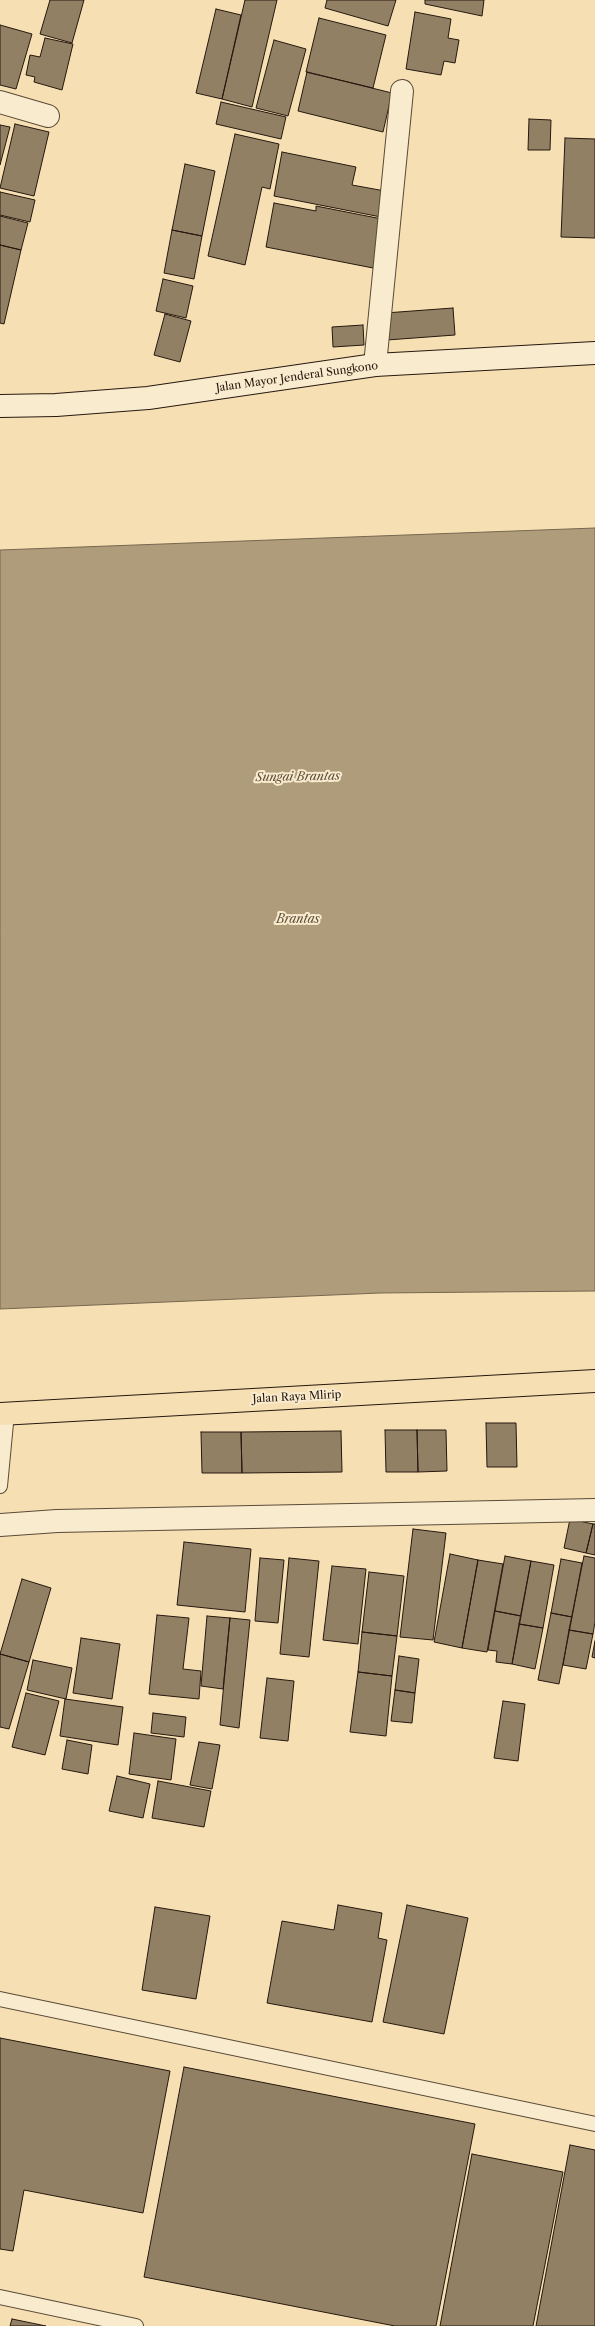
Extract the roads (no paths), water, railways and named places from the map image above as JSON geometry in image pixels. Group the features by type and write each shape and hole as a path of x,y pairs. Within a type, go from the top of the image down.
{"main road":[{"name":"Jalan Raya Mlirip","path":"4,1413 595,1381"}],"street":[{"path":"375,366 402,91"},
{"path":"0,102 48,116"},
{"name":"Jalan Mayor Jenderal Sungkono","path":"0,406 56,405 148,398 375,366 595,353"},
{"path":"0,1525 57,1522 595,1510"}],"lane":[{"path":"0,1486 4,1413"},
{"path":"0,1999 595,2124"},
{"path":"0,2297 136,2326"}],"water":[{"name":"Brantas","path":"595,528 595,1291 380,1293 0,1309 0,550"}],"water label":[{"name":"Sungai Brantas","path":"298,777"}]}
